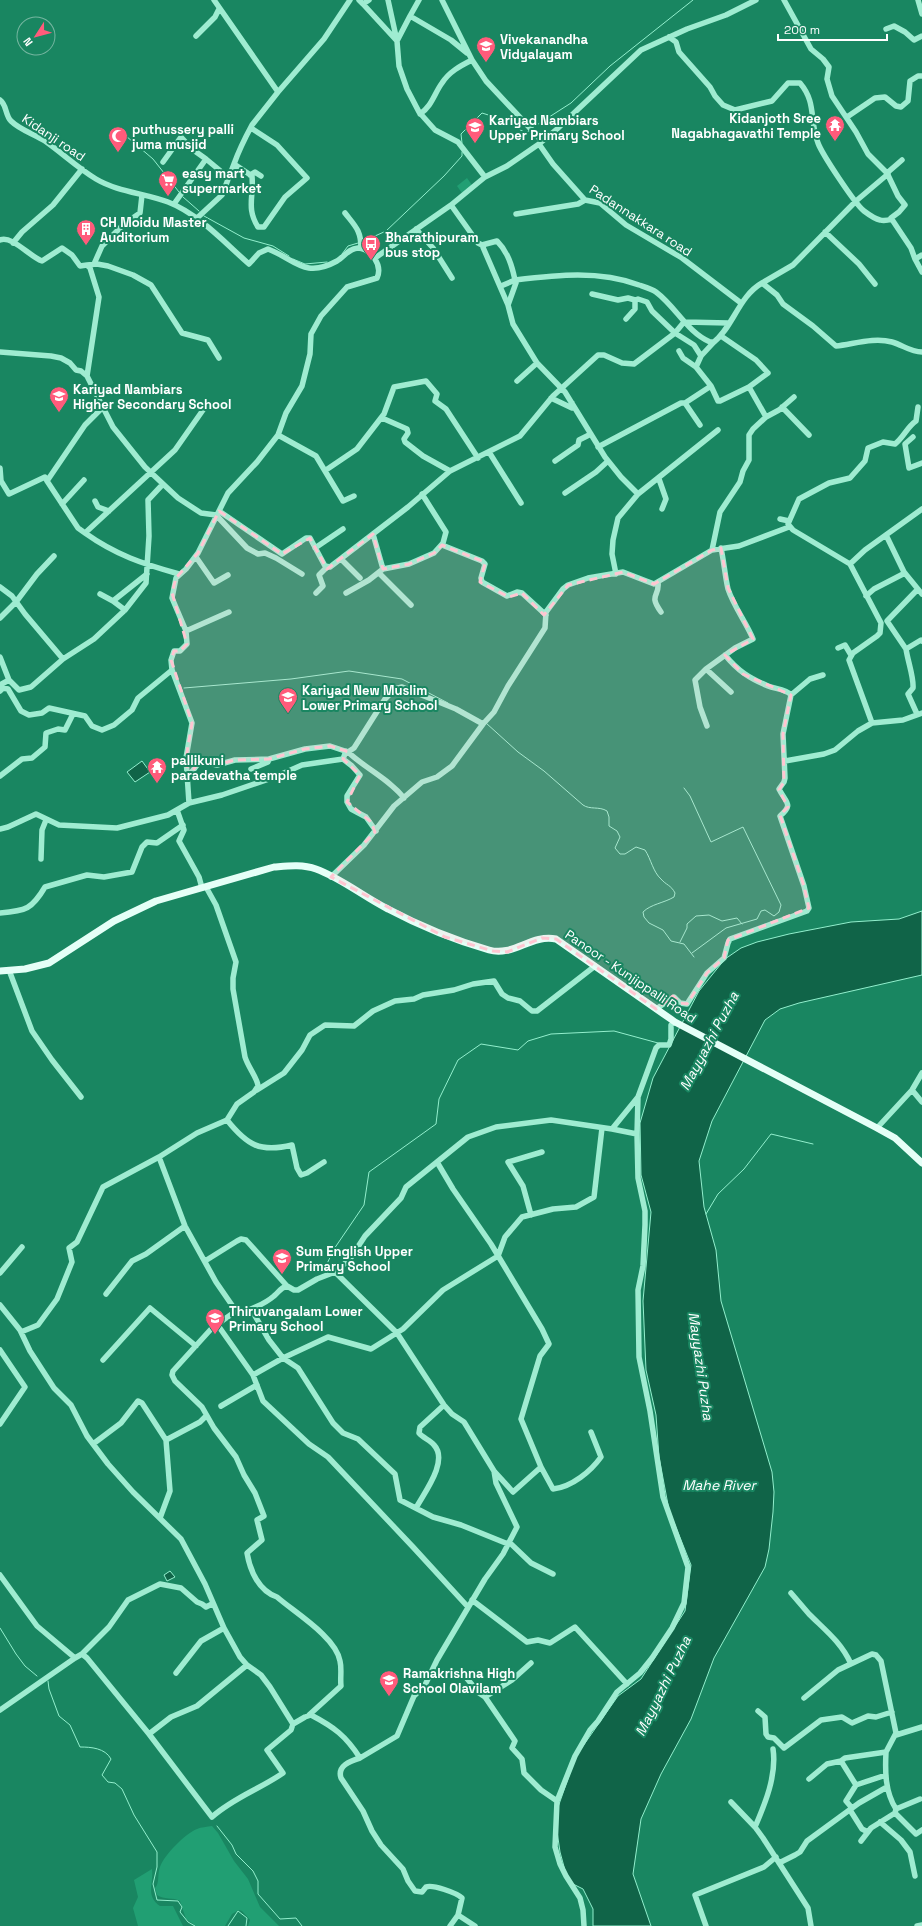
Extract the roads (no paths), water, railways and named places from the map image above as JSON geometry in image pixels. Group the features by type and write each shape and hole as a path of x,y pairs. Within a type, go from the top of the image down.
{"main road":[{"name":"Panoor - Kunjippalli Road","path":"0,971 25,969 49,963 121,917 156,901 274,867 304,867 316,869 388,909 445,937 501,952 507,952 534,940 551,938 565,944 675,1022 746,1061 895,1138 922,1163"}],"street":[{"path":"214,0 278,92"},
{"path":"196,218 222,195 241,144 251,128 278,92 324,40 350,0"},
{"path":"369,0 361,2 397,41"},
{"path":"388,0 397,41 399,66 407,89 420,114 435,130 460,145 485,177"},
{"path":"397,41 419,0"},
{"name":"Padannakkara road","path":"442,0 472,60 486,81 541,142 553,164 585,200 600,203 626,225 682,258 741,303"},
{"path":"375,258 451,205 485,177 507,166 541,142 557,129 641,50 669,37 726,16 756,0"},
{"path":"669,37 676,42 679,52 710,87 723,105 735,110 772,101 788,83 800,83 808,92 813,110 813,126 818,144 863,211 880,220 890,220 905,205 898,196 888,173 868,154 847,117 832,96 827,79 829,67 823,59 811,49 784,0"},
{"path":"918,0 922,14"},
{"path":"196,36 215,16 219,9"},
{"path":"410,16 451,40 469,54"},
{"path":"886,29 894,26 905,32 914,40 922,36"},
{"path":"420,114 429,107 446,78 456,68 472,60"},
{"path":"847,117 875,98 885,98 896,106 901,107 908,102 910,81 918,76 922,76"},
{"name":"Kidanji road","path":"0,100 3,102 6,115 12,122 43,140 83,170 105,183 174,204 196,218 249,264 259,253 268,249 291,263 302,267 315,268 337,261 351,249 361,248"},
{"path":"234,164 250,175 252,179 250,208 252,217 258,227 264,227 285,197 306,178 277,145 251,128"},
{"path":"163,162 181,137 192,150 229,178"},
{"path":"174,204 206,160"},
{"path":"696,367 701,356 721,336 741,303 762,283 793,265 856,201 902,160"},
{"path":"14,243 22,232 53,205 83,170"},
{"path":"250,175 255,172 261,176"},
{"path":"94,264 102,246 119,228 140,213 142,195"},
{"path":"516,214 578,204 585,200"},
{"path":"451,205 478,243 482,245 501,286 513,324 537,363 562,388 608,461 638,494"},
{"path":"188,803 186,758 192,724 172,670 170,660 174,651 180,651 187,644 186,631 172,598 174,586 180,574 186,570 196,557 228,493 257,462 278,435 286,413 302,386 306,374 311,334 327,308 348,287 377,278 379,272 375,258 361,248 361,236 358,229 344,213"},
{"path":"882,216 890,220 911,248 914,259 922,272"},
{"path":"416,229 433,248 452,278"},
{"path":"825,232 859,264 875,284"},
{"path":"0,240 4,238 42,261 62,248 68,250 80,266 94,264 108,266 126,272 151,285 182,333 208,340 219,358"},
{"path":"482,245 497,241 509,257 516,280 508,305"},
{"path":"914,259 922,255"},
{"path":"87,265 98,297 88,376"},
{"path":"501,286 516,280 564,275 597,275 623,279 656,292 685,322 703,337 714,342"},
{"path":"762,283 777,296 783,304 813,326 836,346 878,341 892,342 909,350 922,352"},
{"path":"592,294 618,300 628,298 647,302 652,311 675,333 694,345 701,356"},
{"path":"626,319 636,309 635,300"},
{"path":"316,593 323,586 319,575 327,567 341,559 390,519 408,507 450,471 520,436 551,398 598,355 604,355 622,364 634,364 675,333 685,322 728,323"},
{"path":"679,351 684,358 696,367 711,386 718,401 720,401 749,387 768,373 756,360 721,336"},
{"path":"0,352 51,356 62,358 70,363 76,370 81,371 88,376 113,427 145,467 188,506 201,513 218,513 282,554 306,538 310,538 327,567"},
{"path":"517,381 537,363"},
{"path":"326,470 357,449 382,418 394,387 426,381 437,394 435,401 446,409 478,458"},
{"path":"598,447 685,402 711,386"},
{"path":"749,387 766,417"},
{"path":"712,550 720,512 740,482 743,470 749,460 749,435 753,429 766,417 782,408 794,397"},
{"path":"551,398 572,408 572,403"},
{"path":"685,402 700,425"},
{"path":"47,481 85,425 104,406"},
{"path":"331,877 357,853 376,831 394,806 422,782 437,777 448,770 494,712 508,686 546,628 546,615 562,589 568,585 588,578 623,572 654,584 712,550 739,546 789,524 799,499 829,482 850,478 865,461 868,448 883,442 895,444 901,440 908,426 916,420 918,407"},
{"path":"782,408 809,435"},
{"path":"85,533 175,450 203,410"},
{"path":"382,418 407,429 408,433 404,439 405,442 423,456 450,471"},
{"path":"616,574 612,554 616,522 638,494 718,430"},
{"path":"555,461 578,445 579,440 591,434"},
{"path":"278,435 316,456 326,470 343,501 354,496"},
{"path":"913,437 905,444 908,468 922,463"},
{"path":"489,452 521,503"},
{"path":"566,493 596,472 608,461"},
{"path":"0,468 2,481 9,494 45,477 78,528 108,549 126,558 148,566 180,574"},
{"path":"659,478 666,499 662,509"},
{"path":"62,504 84,480"},
{"path":"0,657 9,680 19,690 31,687 63,659 94,639 125,610 146,583 149,536 148,500 163,484"},
{"path":"346,593 381,571 410,564 434,553 442,545 446,532 422,494"},
{"path":"95,501 98,507 109,511"},
{"path":"850,564 865,550 922,509"},
{"path":"218,513 247,548 258,554 264,553 276,558 302,574"},
{"path":"780,519 850,564 881,623 880,633 852,655 849,660 872,723"},
{"path":"315,548 343,529"},
{"path":"373,534 381,571 411,605"},
{"path":"785,761 824,754 835,750 858,731 872,723 903,720 920,713 908,694 913,688 913,680 909,670 906,649 887,621 920,592 905,573 886,535"},
{"path":"442,545 482,561 485,564 481,580 482,582 507,596 517,592 522,593 546,615"},
{"path":"707,726 700,707 695,680 734,648 753,639 746,624 739,614 728,588 721,548"},
{"path":"0,618 16,602 37,574 54,556"},
{"path":"196,557 214,583 228,575"},
{"path":"341,559 360,578"},
{"path":"866,596 874,589 905,573"},
{"path":"113,601 147,574"},
{"path":"658,582 654,595 654,602 661,612"},
{"path":"0,586 12,596 63,659"},
{"path":"100,594 125,610"},
{"path":"186,631 229,612"},
{"path":"906,649 921,640 922,641"},
{"path":"838,648 845,645 852,655"},
{"path":"725,655 735,668 743,674 768,686 788,692 791,695"},
{"path":"0,691 3,688 8,689 21,711 29,716 42,713 49,708 85,716 92,726 102,730 114,725 132,710 138,698 172,670"},
{"path":"706,670 731,692"},
{"path":"656,1009 674,997 680,1003 687,1004 707,973 724,958 730,939 807,910 808,908 804,886 780,816 785,813 788,807 786,800 779,789 784,782 785,761 783,734 791,695 810,679 823,675"},
{"path":"0,685 9,680"},
{"path":"344,759 347,751 354,748 388,695 395,689 402,687 456,709 484,723"},
{"path":"0,776 22,759 32,758 45,747 46,733 58,729 65,730 73,714"},
{"path":"188,777 200,761 203,760 217,765 235,760 269,759 305,749 330,746 347,751 360,763 388,782 404,798"},
{"path":"251,769 268,762 269,759"},
{"path":"0,829 8,827 36,814 59,825 117,828 160,817 177,810 188,803 222,795 275,777 302,765 344,759 360,775 347,796 347,802 351,809 366,817 376,831"},
{"path":"177,810 184,832 179,841 204,888 216,905 236,962 233,978 234,998 243,1049 248,1066 258,1083 257,1090"},
{"path":"41,859 42,830 46,820"},
{"path":"0,913 26,909 36,902 45,887 87,875 104,877 132,872 142,847 147,842 158,843 183,825"},
{"path":"21,1332 38,1325 57,1299 72,1262 69,1248 77,1242 103,1187 159,1157 197,1133 226,1120 237,1104 284,1073 302,1050 310,1034 325,1025 354,1026 373,1011 395,1001 414,999 423,995 494,981 502,994 508,998 520,1001 532,1011 537,1011 595,966"},
{"path":"9,970 32,1031 52,1060 81,1097"},
{"path":"584,1926 584,1910 580,1898 563,1870 555,1848 557,1801 582,1744 617,1692 640,1673 672,1628 684,1603 688,1567 663,1497 650,1411 639,1357 638,1290 644,1266 645,1211 638,1178 638,1097 656,1048 659,1045 669,1045 671,1039 671,1025 675,1022"},
{"path":"877,1128 912,1090 922,1073"},
{"path":"912,1090 922,1102"},
{"path":"612,1129 638,1097"},
{"path":"226,1120 237,1133 256,1146 274,1149 292,1145 297,1168 301,1175 307,1173 324,1162"},
{"path":"205,1261 237,1241 246,1240 274,1274 287,1286 294,1290 298,1290 317,1279 335,1272 350,1259 365,1236 400,1198 406,1186 468,1138 496,1127 551,1120 637,1134"},
{"path":"253,1375 283,1358 328,1337 371,1349 407,1325 443,1290 498,1256 505,1237 522,1217 553,1209 576,1207 594,1197 602,1128"},
{"path":"531,1215 523,1186 508,1162 542,1152"},
{"path":"159,1157 185,1226 216,1282 236,1311"},
{"path":"437,1162 453,1189 474,1217 542,1329 549,1344 540,1356 521,1419 541,1467 553,1489 564,1486 580,1478 601,1457 591,1432"},
{"path":"106,1294 132,1261 146,1254 185,1226"},
{"path":"0,1272 22,1247"},
{"path":"335,1272 397,1333 444,1405 452,1414 464,1422 494,1470 513,1492 541,1467"},
{"path":"82,1654 113,1688 212,1817 224,1806 268,1783 283,1773 267,1750 291,1730 293,1724 309,1715 341,1686 340,1661 338,1653 323,1635 277,1597 269,1594 257,1580 249,1562 247,1553 262,1540 257,1520 264,1516 255,1493 244,1475 236,1456 206,1416 202,1407 175,1381 172,1374 173,1371 217,1324 236,1311 240,1312 251,1309 274,1296 279,1290 287,1286"},
{"path":"0,1305 21,1332 30,1351 54,1388 74,1409 93,1444 124,1482 181,1539 205,1584 212,1604 240,1657 247,1665 261,1675 293,1724"},
{"path":"103,1360 150,1308 196,1346"},
{"path":"251,1309 260,1326 283,1358 298,1368 333,1423 343,1433 358,1439 363,1443 395,1474 400,1500 433,1517 461,1524 508,1543 531,1563 553,1574"},
{"path":"217,1324 232,1343 253,1375 263,1401 309,1444 328,1457 468,1607"},
{"path":"0,1350 25,1387 0,1424"},
{"path":"221,1406 257,1385"},
{"path":"93,1444 121,1423 138,1401 142,1403 166,1440 170,1491 160,1518"},
{"path":"416,1508 435,1477 438,1454 434,1445 419,1433 420,1427 444,1405"},
{"path":"166,1440 200,1422 206,1416"},
{"path":"450,1926 458,1915 462,1901 460,1895 431,1886 426,1887 422,1892 415,1891 408,1881 403,1869 381,1845 372,1831 363,1811 339,1773 341,1768 350,1761 360,1758 397,1736 414,1696 425,1685 437,1660 517,1527 496,1482 494,1470"},
{"path":"0,1575 37,1626 75,1658"},
{"path":"0,1710 82,1654 109,1627 128,1600 160,1584 181,1588 197,1602 206,1607 212,1604"},
{"path":"791,1593 836,1639 846,1653 851,1664"},
{"path":"472,1600 528,1642 538,1640 550,1643 575,1627 627,1684"},
{"path":"176,1672 201,1641 224,1628"},
{"path":"804,1698 838,1670 872,1654 876,1655 881,1661 896,1735 886,1752 886,1775 890,1800 896,1811 916,1834 922,1830"},
{"path":"485,1697 512,1680 531,1663"},
{"path":"149,1734 171,1716 197,1706 247,1665"},
{"path":"464,1675 478,1693 485,1697 513,1738 514,1741 512,1748 522,1759 524,1773 541,1790 557,1801"},
{"path":"758,1711 765,1717 766,1734 768,1738 774,1738 784,1748 821,1720 842,1717 852,1723 868,1716 876,1717 892,1712"},
{"path":"309,1715 329,1724 352,1746 360,1758"},
{"path":"896,1735 922,1727"},
{"path":"755,1827 765,1804 775,1762 772,1749"},
{"path":"809,1779 827,1764 845,1758 886,1752"},
{"path":"841,1760 856,1785"},
{"path":"868,1832 862,1829 846,1801 856,1785 886,1775"},
{"path":"706,1926 695,1895 764,1867 777,1860 800,1852 805,1843 851,1809 887,1787"},
{"path":"861,1841 868,1832 880,1822 896,1811 920,1799"},
{"path":"731,1802 755,1827 808,1908 811,1926"},
{"path":"880,1822 901,1840 910,1852 914,1876"},
{"path":"458,1915 474,1926"},
{"path":"917,1926 922,1924"}],"water":[{"path":"142,761 150,772 135,782 127,772"},
{"name":"Mahe River","path":"922,911 922,975 799,1003 780,1009 765,1020 712,1121 699,1161 704,1207 716,1250 721,1301 772,1472 774,1492 769,1549 765,1567 714,1658 691,1719 661,1774 641,1819 633,1874 651,1926 593,1926 593,1909 583,1889 573,1884 566,1874 560,1852 557,1831 557,1810 576,1756 618,1696 641,1679 685,1611 691,1565 669,1510 659,1457 656,1415 646,1370 643,1301 651,1212 641,1175 640,1123 653,1078 699,991 725,959 741,948 757,942 789,934 851,922 899,919"},
{"path":"170,1571 175,1577 167,1581 164,1575"}],"waterway":[{"path":"532,128 571,103 610,66 693,0"},
{"path":"462,143 461,134 482,113 498,118 526,133 530,130"},
{"path":"126,136 153,159 179,192"},
{"path":"364,241 386,231 444,176 462,156 462,152"},
{"path":"183,197 199,211"},
{"path":"204,216 244,238 273,246 289,256"},
{"path":"342,254 348,246 358,243"},
{"path":"293,259 305,264 327,262"},
{"path":"184,688 291,679 349,671 402,679 448,703"},
{"path":"486,723 518,752 544,771 583,805 607,811 609,826 617,831 620,837 615,848 620,854 625,854 636,847 645,850 658,876 672,888 675,893 674,897 646,909 643,912 644,917 649,923 663,930 671,941 684,944 694,957"},
{"path":"684,788 690,796 711,842 743,827 781,905 779,912 774,916 765,910 761,911 757,919 726,928 692,953"},
{"path":"680,942 687,928 687,924 696,916 709,915 722,921 737,918 742,924"},
{"path":"301,1262 311,1266 325,1268 334,1249 364,1205 369,1172 436,1124 439,1099 458,1060 481,1044 518,1050 528,1041 551,1034 614,1031 658,1043"},
{"path":"706,1214 718,1194 744,1169 771,1134 813,1144"},
{"path":"0,1628 25,1666 37,1676"},
{"path":"48,1681 49,1689 59,1716 70,1725 80,1747 101,1750 111,1759 102,1775 108,1782 115,1783 122,1789 134,1815 157,1852 157,1867 153,1884 157,1900 178,1901 182,1907 180,1912 188,1922 195,1926"},
{"path":"217,1826 232,1845 236,1854 253,1871 258,1881 258,1894 280,1919 296,1918 302,1926"},
{"path":"228,1926 238,1911 247,1918 246,1926"}],"place":[{"name":"Vivekanandha Vidyalayam","path":"486,63"},
{"name":"Kidanjoth Sree Nagabhagavathi Temple","path":"835,142"},
{"name":"Kariyad Nambiars Upper Primary School","path":"475,144"},
{"name":"puthussery palli juma musjid","path":"118,153"},
{"name":"easy mart supermarket","path":"168,197"},
{"name":"CH Moidu Master Auditorium","path":"86,246"},
{"name":"Bharathipuram bus stop","path":"371,261"},
{"name":"Kariyad Nambiars Higher Secondary School","path":"59,413"},
{"name":"Kariyad New Muslim Lower Primary School","path":"288,714"},
{"name":"pallikuni paradevatha temple","path":"157,784"},
{"name":"Sum English Upper Primary School","path":"282,1275"},
{"name":"Thiruvangalam Lower Primary School","path":"215,1335"},
{"name":"Ramakrishna High School Olavilam","path":"389,1697"}],"water label":[{"name":"Mayyazhi Puzha","path":"709,1041"},
{"name":"Mayyazhi Puzha","path":"701,1366"},
{"name":"Mayyazhi Puzha","path":"663,1686"}]}
